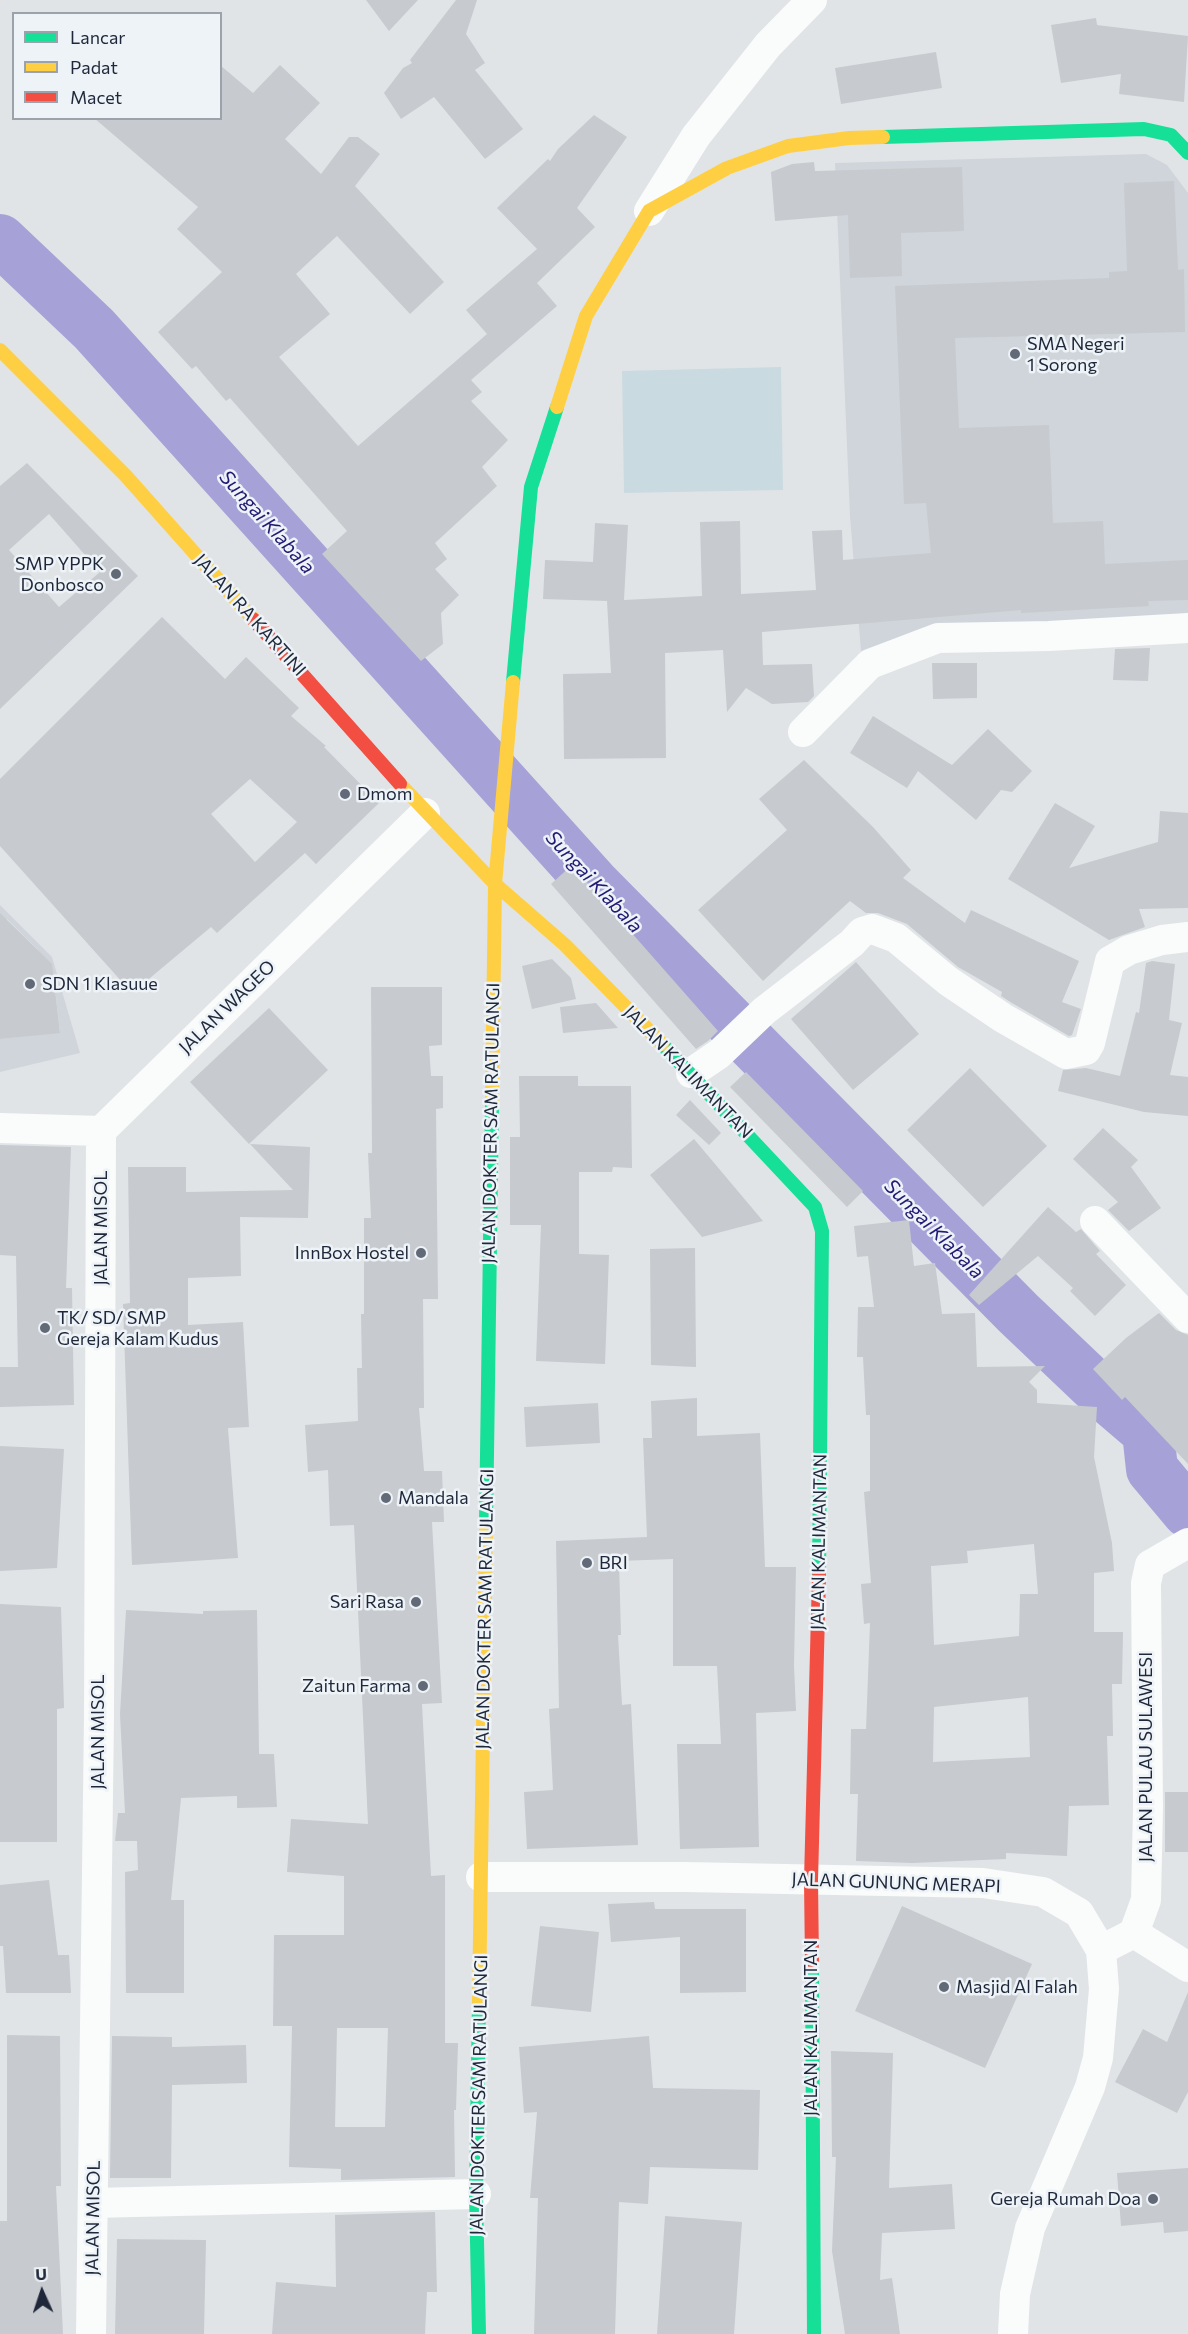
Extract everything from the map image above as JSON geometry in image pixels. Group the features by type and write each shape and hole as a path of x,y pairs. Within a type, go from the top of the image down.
{"street":[{"path":"649,211 696,136 768,45 812,0"},
{"path":"649,211 727,168 767,153 788,146 849,138 1144,129 1171,135 1188,153"},
{"name":"JALAN DOKTER SAM RATULANGI","path":"479,2334 477,2194 495,884 500,815 508,757 531,487 586,316 649,211"},
{"name":"JALAN RA KARTINI","path":"0,350 126,476 425,813 495,884"},
{"path":"803,732 870,664 938,638 1049,636 1188,628"},
{"name":"JALAN WAGEO","path":"101,1131 425,813"},
{"name":"JALAN KALIMANTAN","path":"495,884 565,945 691,1073 815,1208 822,1231 819,1570 811,1880 814,2334"},
{"path":"691,1073 719,1054 764,1011 852,943 862,932 872,929 896,938 948,981 1055,1050 1066,1054 1086,1050 1090,1043 1110,961 1130,950 1162,940 1188,938"},
{"path":"0,1128 101,1131"},
{"name":"JALAN MISOL","path":"91,2334 101,1131"},
{"path":"1095,1221 1188,1318"},
{"name":"JALAN PULAU SULAWESI","path":"1134,1933 1146,1900 1147,1877 1146,1583 1150,1565 1179,1547"},
{"name":"JALAN GUNUNG MERAPI","path":"482,1877 983,1883 1043,1892 1079,1913 1101,1950 1104,1989 1098,2058 1089,2087 1030,2228 1016,2294 1013,2334"},
{"path":"1101,1950 1134,1933 1188,1967"},
{"path":"93,2203 477,2194"}],"shaded area":[{"name":"SMA Negeri 1 Sorong","path":"1146,154 1167,165 1188,193 1188,615 920,629 861,651 850,516 835,163"},
{"path":"781,367 783,490 624,493 622,371"},
{"name":"SDN 1 Klasuue","path":"0,905 52,957 80,1053 0,1072 0,1039 60,1032 55,989 0,995 0,971 9,979 38,950 7,919 0,925"}],"building":[{"path":"366,0 418,0 389,31"},
{"path":"456,0 477,0 466,34 485,63 475,70 523,129 485,159 434,97 401,119 384,93 403,68 412,63 410,60"},
{"path":"1096,18 1097,25 1188,36 1184,102 1119,94 1121,74 1061,83 1051,25"},
{"path":"936,52 942,88 841,104 835,68"},
{"path":"280,65 320,103 285,139 321,174 349,137 358,137 380,154 355,186 444,282 410,314 337,236 296,274 330,314 279,357 358,446 487,334 466,310 537,249 497,208 548,159 550,161 558,149 594,115 627,137 577,208 595,227 537,283 557,306 471,380 482,392 471,401 508,440 482,467 497,486 435,543 447,559 435,569 459,595 441,613 443,644 421,661 322,554 347,531 230,398 226,401 196,366 192,369 158,332 222,272 177,229 198,207 96,120 222,120 222,67 253,93"},
{"path":"814,162 815,171 962,167 964,231 901,233 902,276 850,278 848,215 775,221 771,172 792,164"},
{"path":"1174,181 1178,270 1184,269 1185,332 955,338 959,428 1049,425 1053,523 1103,521 1105,564 1188,560 1188,600 1148,601 1149,606 1021,613 1021,610 762,632 763,665 812,664 814,696 808,702 772,704 746,688 727,712 723,650 665,653 666,758 564,759 563,674 611,673 607,601 543,599 545,560 593,562 595,523 628,525 624,600 702,596 700,522 740,521 741,594 816,590 812,531 842,530 843,560 931,553 926,503 904,504 895,286 1109,278 1109,272 1127,271 1124,183"},
{"name":"SMP YPPK Donbosco","path":"27,463 138,576 0,709 0,486","holes":["49,514 100,572 59,607 9,550"]},
{"path":"162,617 225,679 246,657 299,708 291,716 326,746 324,747 379,803 316,864 305,853 217,933 211,927 132,993 0,846 0,779","holes":["250,779 297,822 255,862 211,814"]},
{"path":"1150,648 1148,681 1113,680 1115,649"},
{"path":"932,663 977,663 977,698 933,699"},
{"path":"873,716 952,765 988,729 1032,771 1012,792 1001,790 976,820 918,771 907,788 850,753"},
{"path":"804,760 873,827 911,870 903,878 965,923 971,910 1079,961 1062,1002 1081,1009 1072,1035 1069,1036 1001,996 1002,992 958,967 907,924 878,913 866,913 850,901 763,981 698,910 787,830 759,799"},
{"path":"1055,803 1095,826 1069,868 1158,842 1160,811 1188,813 1188,908 1139,909 1145,927 1109,940 1008,879"},
{"path":"572,865 718,1031 708,1041 696,1049 551,884"},
{"path":"0,913 52,964 60,1033 0,1039"},
{"path":"552,959 571,978 576,999 532,1009 522,966"},
{"path":"1152,961 1175,964 1169,1020 1182,1023 1170,1075 1188,1077 1188,1116 1144,1112 1058,1091 1063,1070 1086,1068 1120,1076 1136,1012 1139,1013 1146,963"},
{"path":"856,962 919,1034 853,1090 791,1019"},
{"path":"371,987 442,987 442,1045 429,1046 431,1076 443,1076 443,1108 436,1109 438,1299 423,1299 424,1408 419,1408 424,1471 442,1471 444,1522 432,1522 442,1703 422,1704 431,1876 445,1875 445,2043 458,2043 456,2110 454,2110 455,2177 341,2180 341,2169 289,2167 292,2026 273,2026 274,1935 344,1935 344,1876 287,1872 291,1819 368,1824 354,1525 330,1526 328,1470 308,1472 305,1425 358,1421 357,1368 362,1368 361,1314 364,1314 364,1218 371,1218 368,1153 372,1153","holes":["337,2028 388,2028 385,2127 335,2127"]},
{"path":"596,1003 618,1028 563,1033 560,1007"},
{"path":"269,1008 328,1070 249,1144 190,1082"},
{"path":"970,1068 1047,1146 983,1207 907,1130"},
{"path":"746,1072 863,1191 847,1207 730,1087"},
{"path":"519,1076 578,1076 578,1086 631,1086 632,1168 613,1167 612,1172 579,1172 579,1254 609,1255 605,1364 536,1361 541,1225 510,1225 510,1137 520,1137"},
{"path":"690,1100 721,1133 709,1145 676,1115"},
{"path":"1103,1128 1138,1160 1131,1167 1161,1208 1129,1231 1108,1210 1118,1202 1073,1159"},
{"path":"694,1139 763,1221 702,1237 650,1175"},
{"path":"250,1144 310,1147 308,1218 240,1217 241,1276 188,1278 188,1325 243,1322 249,1427 228,1428 238,1558 132,1565 123,1304 130,1303 128,1167 186,1167 186,1192 293,1190"},
{"path":"0,1145 71,1147 66,1288 72,1288 74,1405 0,1407 0,1367 18,1367 16,1256 0,1255"},
{"path":"1048,1207 1076,1232 1081,1229 1100,1251 1096,1254 1126,1285 1095,1316 1070,1291 1073,1288 1038,1256 979,1305 969,1295"},
{"path":"909,1220 914,1266 935,1263 942,1314 975,1313 977,1367 1045,1366 1029,1382 1037,1390 1037,1403 1097,1407 1094,1457 1112,1543 1114,1571 1094,1573 1094,1632 1123,1632 1122,1684 1112,1684 1113,1736 1107,1736 1109,1805 1069,1806 1067,1856 1006,1853 1006,1859 912,1863 856,1861 858,1794 850,1794 851,1729 866,1729 870,1623 864,1624 861,1584 871,1583 864,1492 870,1491 870,1415 866,1415 863,1357 857,1357 858,1307 874,1307 868,1256 857,1257 854,1226","holes":["1034,1544 1038,1594 1020,1594 1019,1636 934,1645 931,1566 968,1563 967,1551","1028,1697 1030,1757 933,1762 934,1707"]},
{"path":"695,1248 696,1367 651,1365 650,1249"},
{"path":"1159,1313 1176,1330 1188,1335 1188,1464 1125,1397 1122,1400 1093,1369 1126,1338"},
{"path":"697,1398 697,1436 760,1433 765,1567 796,1567 794,1666 796,1711 756,1713 759,1847 680,1849 677,1744 721,1744 717,1666 673,1666 673,1559 619,1561 621,1635 618,1635 622,1705 631,1704 638,1845 527,1849 524,1792 553,1790 549,1709 559,1708 556,1541 647,1537 643,1438 652,1438 651,1401"},
{"path":"598,1403 600,1443 526,1447 524,1407"},
{"path":"0,1446 64,1449 57,1568 0,1571"},
{"path":"0,1604 61,1607 64,1708 57,1709 57,1842 0,1842"},
{"path":"126,1610 203,1614 203,1611 257,1610 259,1754 274,1754 277,1807 237,1808 237,1796 181,1798 171,1900 184,1900 184,1993 126,1993 125,1872 138,1870 137,1841 115,1841 118,1813 125,1813 120,1714"},
{"path":"1165,1792 1188,1792 1188,1852 1165,1852"},
{"path":"49,1880 58,1955 69,1955 71,1993 6,1993 3,1946 0,1946 0,1885"},
{"path":"654,1902 655,1909 746,1909 746,1992 680,1993 680,1937 611,1942 608,1904"},
{"name":"Masjid Al Falah","path":"902,1906 1032,1964 985,2068 855,2011"},
{"path":"540,1926 599,1932 591,2012 531,2006"},
{"path":"1188,1992 1188,2092 1177,2113 1115,2082 1143,2029 1167,2042"},
{"path":"7,2035 60,2036 61,2186 56,2186 63,2334 0,2334 0,2221 7,2221"},
{"path":"112,2036 172,2037 172,2047 246,2045 247,2083 172,2085 171,2178 110,2178"},
{"path":"649,2036 653,2088 760,2090 758,2170 650,2167 648,2204 619,2202 615,2334 534,2334 538,2198 530,2198 537,2112 524,2113 519,2047"},
{"path":"831,2051 893,2053 889,2188 952,2184 955,2229 882,2233 880,2280 892,2278 900,2334 845,2334 832,2251 836,2157 832,2157"},
{"name":"Gereja Rumah Doa","path":"1188,2168 1188,2231 1164,2233 1163,2222 1121,2226 1117,2173"},
{"path":"435,2212 437,2292 427,2292 425,2334 272,2334 276,2282 336,2287 335,2215"},
{"path":"665,2216 742,2222 734,2334 657,2334"},
{"path":"117,2239 206,2240 204,2334 115,2334"}],"waterway":[{"name":"Sungai Klabala","path":"0,240 94,329 593,883 1018,1313 1100,1391 1148,1432 1152,1469 1188,1512"}],"traffic: fast":[{"path":"883,137 1144,129 1171,135 1188,153"},
{"path":"513,682 531,487 557,407"},
{"path":"662,1044 815,1207 822,1231 819,1576"},
{"path":"486,1525 492,1101"},
{"path":"812,1964 814,2334"},
{"path":"479,2002 476,2194 479,2334"}],"traffic: slow":[{"path":"557,407 586,316 649,211 727,168 788,146 849,138 883,137"},
{"path":"0,350 126,476 253,619"},
{"path":"492,1101 495,884 513,682"},
{"path":"400,784 495,884 565,945 662,1044"},
{"path":"479,2002 486,1525"}],"traffic: jam":[{"path":"253,619 400,784"},
{"path":"812,1964 811,1880 819,1576"}],"place":[{"name":"SMA Negeri 1 Sorong","path":"1015,354"},
{"name":"SMP YPPK Donbosco","path":"116,574"},
{"name":"Dmom","path":"345,794"},
{"name":"SDN 1 Klasuue","path":"30,984"},
{"name":"InnBox Hostel","path":"421,1253"},
{"name":"TK/ SD/ SMP Gereja Kalam Kudus","path":"45,1328"},
{"name":"Mandala","path":"386,1498"},
{"name":"BRI","path":"587,1563"},
{"name":"Sari Rasa","path":"416,1602"},
{"name":"Zaitun Farma","path":"423,1686"},
{"name":"Masjid Al Falah","path":"944,1987"},
{"name":"Gereja Rumah Doa","path":"1153,2199"}]}
